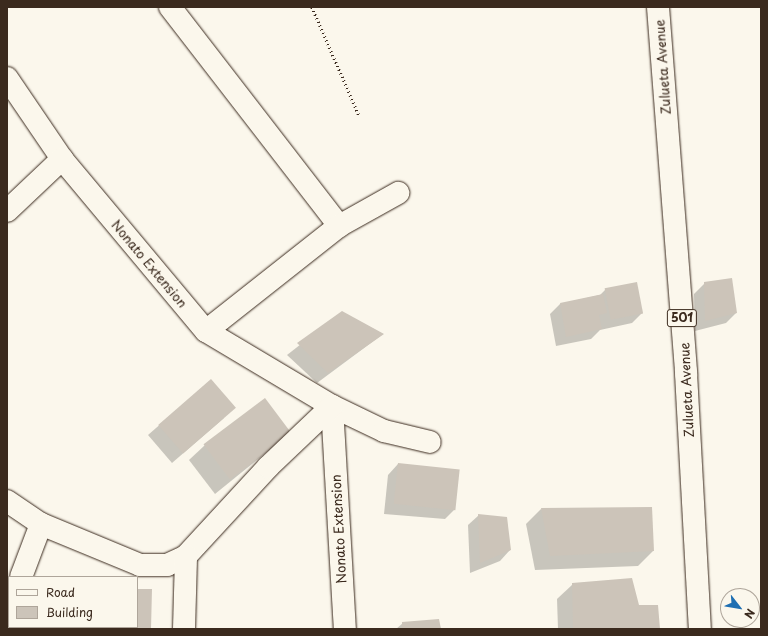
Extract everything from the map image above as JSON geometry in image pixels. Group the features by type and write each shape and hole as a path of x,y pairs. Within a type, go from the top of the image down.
{"street":[{"path":"170,7 339,226"},
{"name":"Zulueta Avenue","path":"658,7 686,373 700,629"},
{"name":"Nonato Extension","path":"7,78 62,159 206,331 332,406 384,431 430,442"},
{"path":"7,211 62,159"},
{"path":"206,331 339,226 398,193"},
{"path":"7,501 41,524 140,565 167,565 186,556 268,467 332,406"},
{"name":"Nonato Extension","path":"332,406 345,629"},
{"path":"21,576 41,524"},
{"path":"184,629 186,556"}],"path":[{"path":"312,7 359,115"}],"building":[{"path":"732,278 737,313 705,321 704,282"},
{"path":"637,282 643,313 611,320 605,288"},
{"path":"603,294 607,313 599,315 602,329 566,337 560,303"},
{"path":"342,311 384,334 328,373 297,343"},
{"path":"211,379 236,408 183,454 158,425"},
{"path":"265,398 291,433 230,479 204,444"},
{"path":"398,463 460,469 455,510 394,504"},
{"path":"652,507 654,551 550,556 541,508"},
{"path":"478,514 507,517 511,550 480,563"},
{"path":"632,578 639,605 658,605 660,629 573,629 572,583"},
{"path":"138,589 152,589 151,629 108,629 138,628"},
{"path":"439,619 441,629 402,629 402,622"}]}
